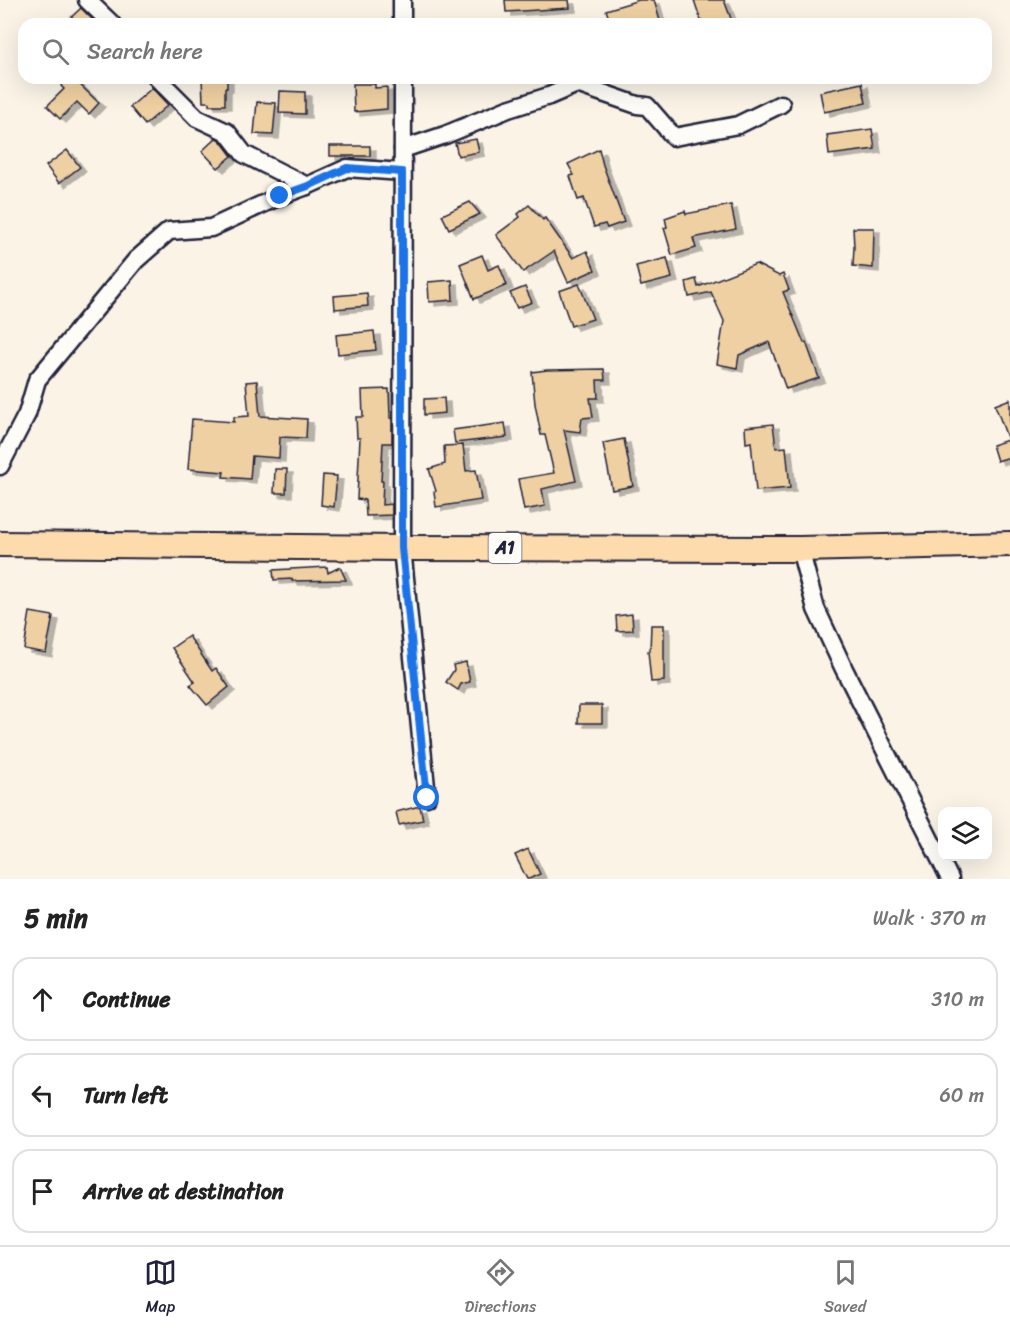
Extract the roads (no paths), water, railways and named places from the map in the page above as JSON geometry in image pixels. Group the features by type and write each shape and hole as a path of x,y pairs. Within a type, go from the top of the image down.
{"highway":[{"name":"A1","path":"0,544 800,549 1010,544"}],"street":[{"path":"87,0 106,18"},
{"path":"402,0 402,18"},
{"path":"164,84 197,118 227,132 244,154 308,186"},
{"path":"403,84 402,548 427,798"},
{"path":"403,149 577,84 637,105 647,106 674,137 738,125 781,104"},
{"path":"0,466 27,414 37,380 136,260 169,231 211,228 347,168 402,172"},
{"path":"800,549 816,609 950,879"}]}
